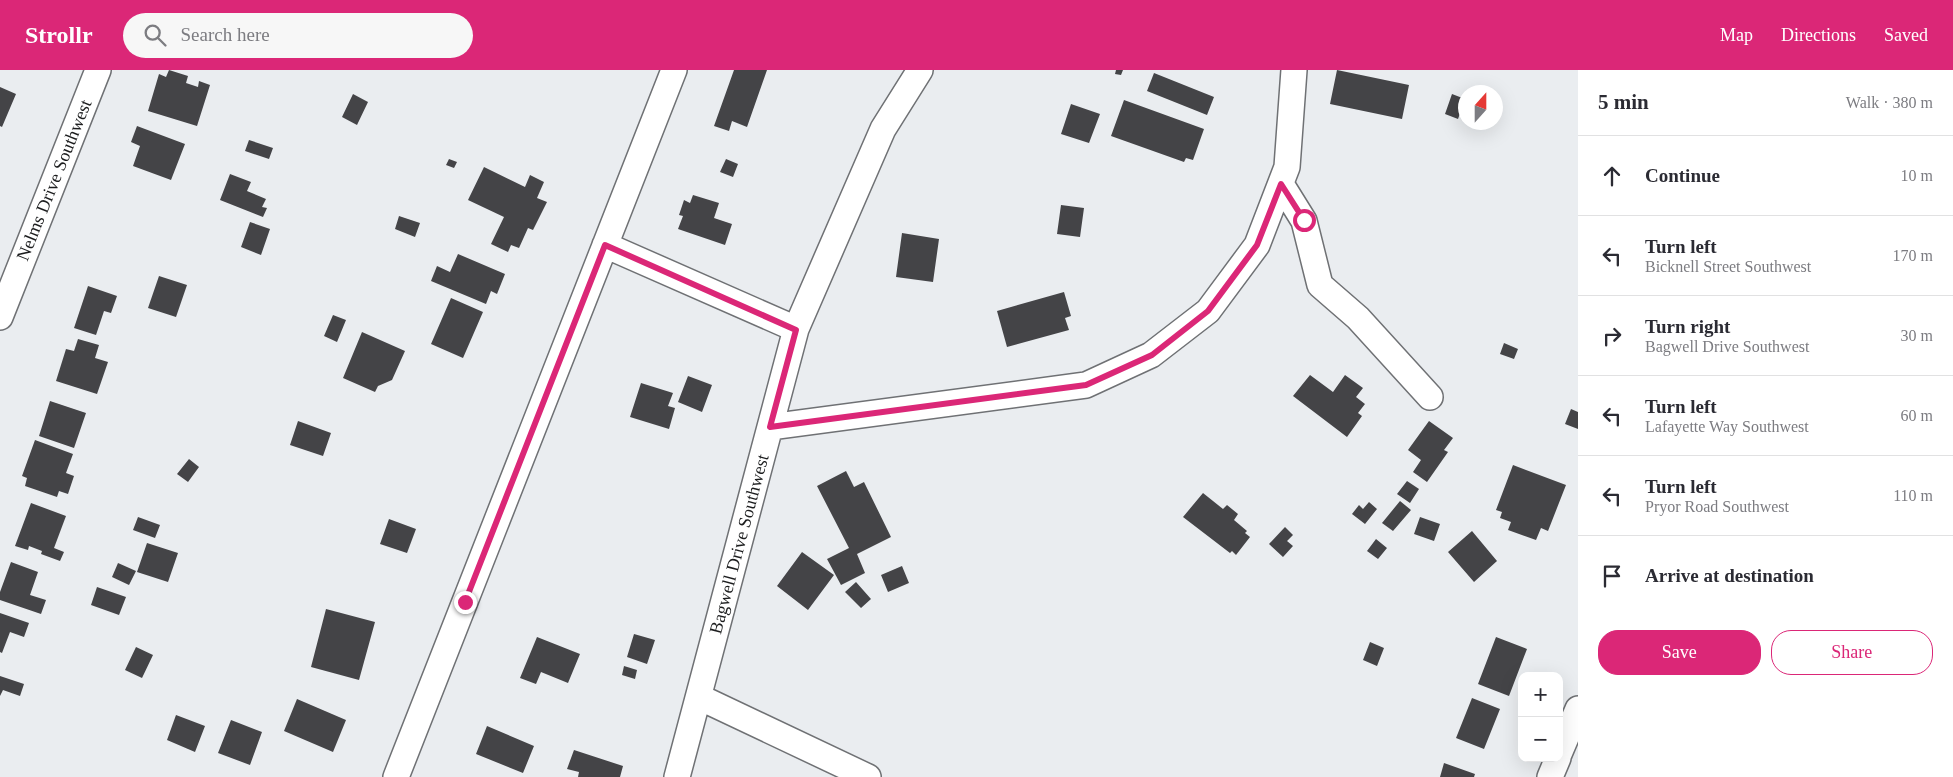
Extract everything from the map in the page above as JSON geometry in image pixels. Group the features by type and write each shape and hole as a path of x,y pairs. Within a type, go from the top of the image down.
{"street":[{"name":"Nelms Drive Southwest","path":"0,318 98,70"},
{"path":"396,777 674,70"},
{"name":"Bagwell Drive Southwest","path":"677,777 796,330 883,129 920,70"},
{"path":"770,427 1086,385 1152,355 1208,311 1257,245 1287,168 1294,70"},
{"path":"1281,184 1304,220 1320,285 1358,318 1430,397"},
{"path":"605,245 796,330"},
{"path":"699,697 868,777"},
{"path":"1563,745 1578,709"},
{"path":"1550,777 1556,762"}],"building":[{"path":"169,70 188,76 186,83 198,87 199,81 210,85 197,126 148,111 159,74 166,77"},
{"path":"734,70 767,70 747,127 732,121 729,131 714,126"},
{"path":"1116,70 1123,70 1121,75 1115,74"},
{"path":"1337,70 1409,85 1402,119 1330,104"},
{"path":"1154,73 1214,97 1207,115 1147,91"},
{"path":"0,87 16,94 2,127 0,126"},
{"path":"353,94 368,102 357,125 342,117"},
{"path":"1452,94 1458,96 1458,119 1445,114"},
{"path":"1124,100 1204,129 1193,160 1186,158 1184,162 1111,136"},
{"path":"1071,104 1100,114 1089,143 1061,134"},
{"path":"137,126 185,144 171,180 133,166 140,146 131,142"},
{"path":"249,140 273,148 269,159 245,151"},
{"path":"449,159 457,162 454,168 446,165"},
{"path":"726,159 738,164 733,177 720,172"},
{"path":"484,167 525,187 530,175 544,182 537,198 547,202 533,230 528,228 519,248 511,245 508,252 491,244 504,217 468,200"},
{"path":"230,174 251,182 247,191 266,199 262,207 267,208 263,217 220,200"},
{"path":"693,195 719,203 714,218 732,224 725,245 678,229 683,216 679,215 684,200 690,203"},
{"path":"1061,205 1084,208 1080,237 1057,234"},
{"path":"399,216 420,223 415,237 395,229"},
{"path":"250,222 270,229 261,255 241,247"},
{"path":"902,233 939,239 933,282 896,277"},
{"path":"458,254 505,274 497,294 491,291 486,304 431,281 437,266 450,272"},
{"path":"159,276 187,285 176,317 148,308"},
{"path":"88,286 117,296 111,313 104,311 96,335 74,328"},
{"path":"1064,292 1071,316 1065,318 1069,330 1007,347 997,311"},
{"path":"451,298 483,312 463,358 431,344"},
{"path":"333,315 346,320 337,342 324,336"},
{"path":"362,332 405,351 392,380 378,386 375,392 343,378"},
{"path":"78,339 99,345 95,358 108,362 97,394 56,381 66,349 74,351"},
{"path":"1504,343 1518,349 1514,359 1500,354"},
{"path":"1310,375 1333,392 1345,375 1363,388 1356,397 1365,404 1358,413 1362,416 1347,437 1293,396"},
{"path":"688,376 712,385 702,412 678,402"},
{"path":"641,383 673,393 668,406 675,408 669,429 630,417"},
{"path":"50,401 86,413 74,448 39,436"},
{"path":"1571,409 1578,412 1578,429 1565,424"},
{"path":"298,421 331,433 323,456 290,445"},
{"path":"1429,421 1453,438 1444,450 1448,452 1427,482 1413,472 1421,460 1408,450"},
{"path":"35,440 73,454 66,473 74,476 68,494 59,491 57,497 25,486 27,478 22,476"},
{"path":"189,459 199,467 188,482 177,474"},
{"path":"1513,465 1566,485 1548,531 1541,528 1536,540 1508,530 1511,522 1500,518 1502,512 1496,510"},
{"path":"846,471 854,487 864,482 891,537 857,554 865,573 841,585 827,559 849,548 817,486"},
{"path":"1407,481 1419,489 1410,503 1397,494"},
{"path":"1203,493 1223,509 1227,505 1238,514 1234,520 1247,531 1245,533 1250,537 1236,555 1232,551 1230,553 1183,517"},
{"path":"1400,501 1411,510 1393,531 1382,523"},
{"path":"1369,502 1377,509 1365,524 1352,514 1359,505 1363,509"},
{"path":"31,503 66,516 54,548 64,552 60,561 41,554 42,551 29,546 28,550 15,546"},
{"path":"138,517 160,525 155,538 133,530"},
{"path":"1420,517 1440,524 1434,541 1414,534"},
{"path":"389,519 416,529 407,553 380,544"},
{"path":"1285,527 1293,535 1287,541 1293,546 1283,557 1269,544"},
{"path":"1472,531 1497,561 1474,582 1448,552"},
{"path":"1376,539 1387,548 1378,559 1367,551"},
{"path":"147,543 178,553 168,582 137,572"},
{"path":"802,552 834,575 808,610 777,586"},
{"path":"11,562 38,572 30,595 46,600 41,614 0,600 0,592"},
{"path":"118,563 136,571 129,585 112,577"},
{"path":"902,566 909,583 888,592 881,575"},
{"path":"856,582 871,599 861,608 845,592"},
{"path":"97,587 126,597 119,615 91,605"},
{"path":"326,609 375,622 359,680 311,667"},
{"path":"0,613 29,623 24,637 10,632 2,653 0,652"},
{"path":"634,634 655,640 647,664 627,657"},
{"path":"537,637 580,654 568,683 541,672 536,684 520,678"},
{"path":"1496,637 1527,649 1509,696 1478,684"},
{"path":"1370,642 1384,648 1377,666 1363,660"},
{"path":"136,647 153,655 142,678 125,670"},
{"path":"624,666 637,670 635,679 622,675"},
{"path":"0,676 24,684 20,696 3,690 0,696"},
{"path":"1472,698 1500,709 1484,749 1456,738"},
{"path":"297,699 346,720 333,752 284,731"},
{"path":"176,715 205,726 195,752 167,740"},
{"path":"231,720 262,732 250,765 218,753"},
{"path":"487,726 534,746 523,773 476,754"},
{"path":"574,750 623,766 620,777 578,777 579,772 567,769"},
{"path":"1444,763 1475,774 1474,777 1440,777"}],"route":[{"path":"465,602 605,245 796,330 770,427 1086,385 1152,355 1208,311 1257,245 1281,184 1304,220"}]}
